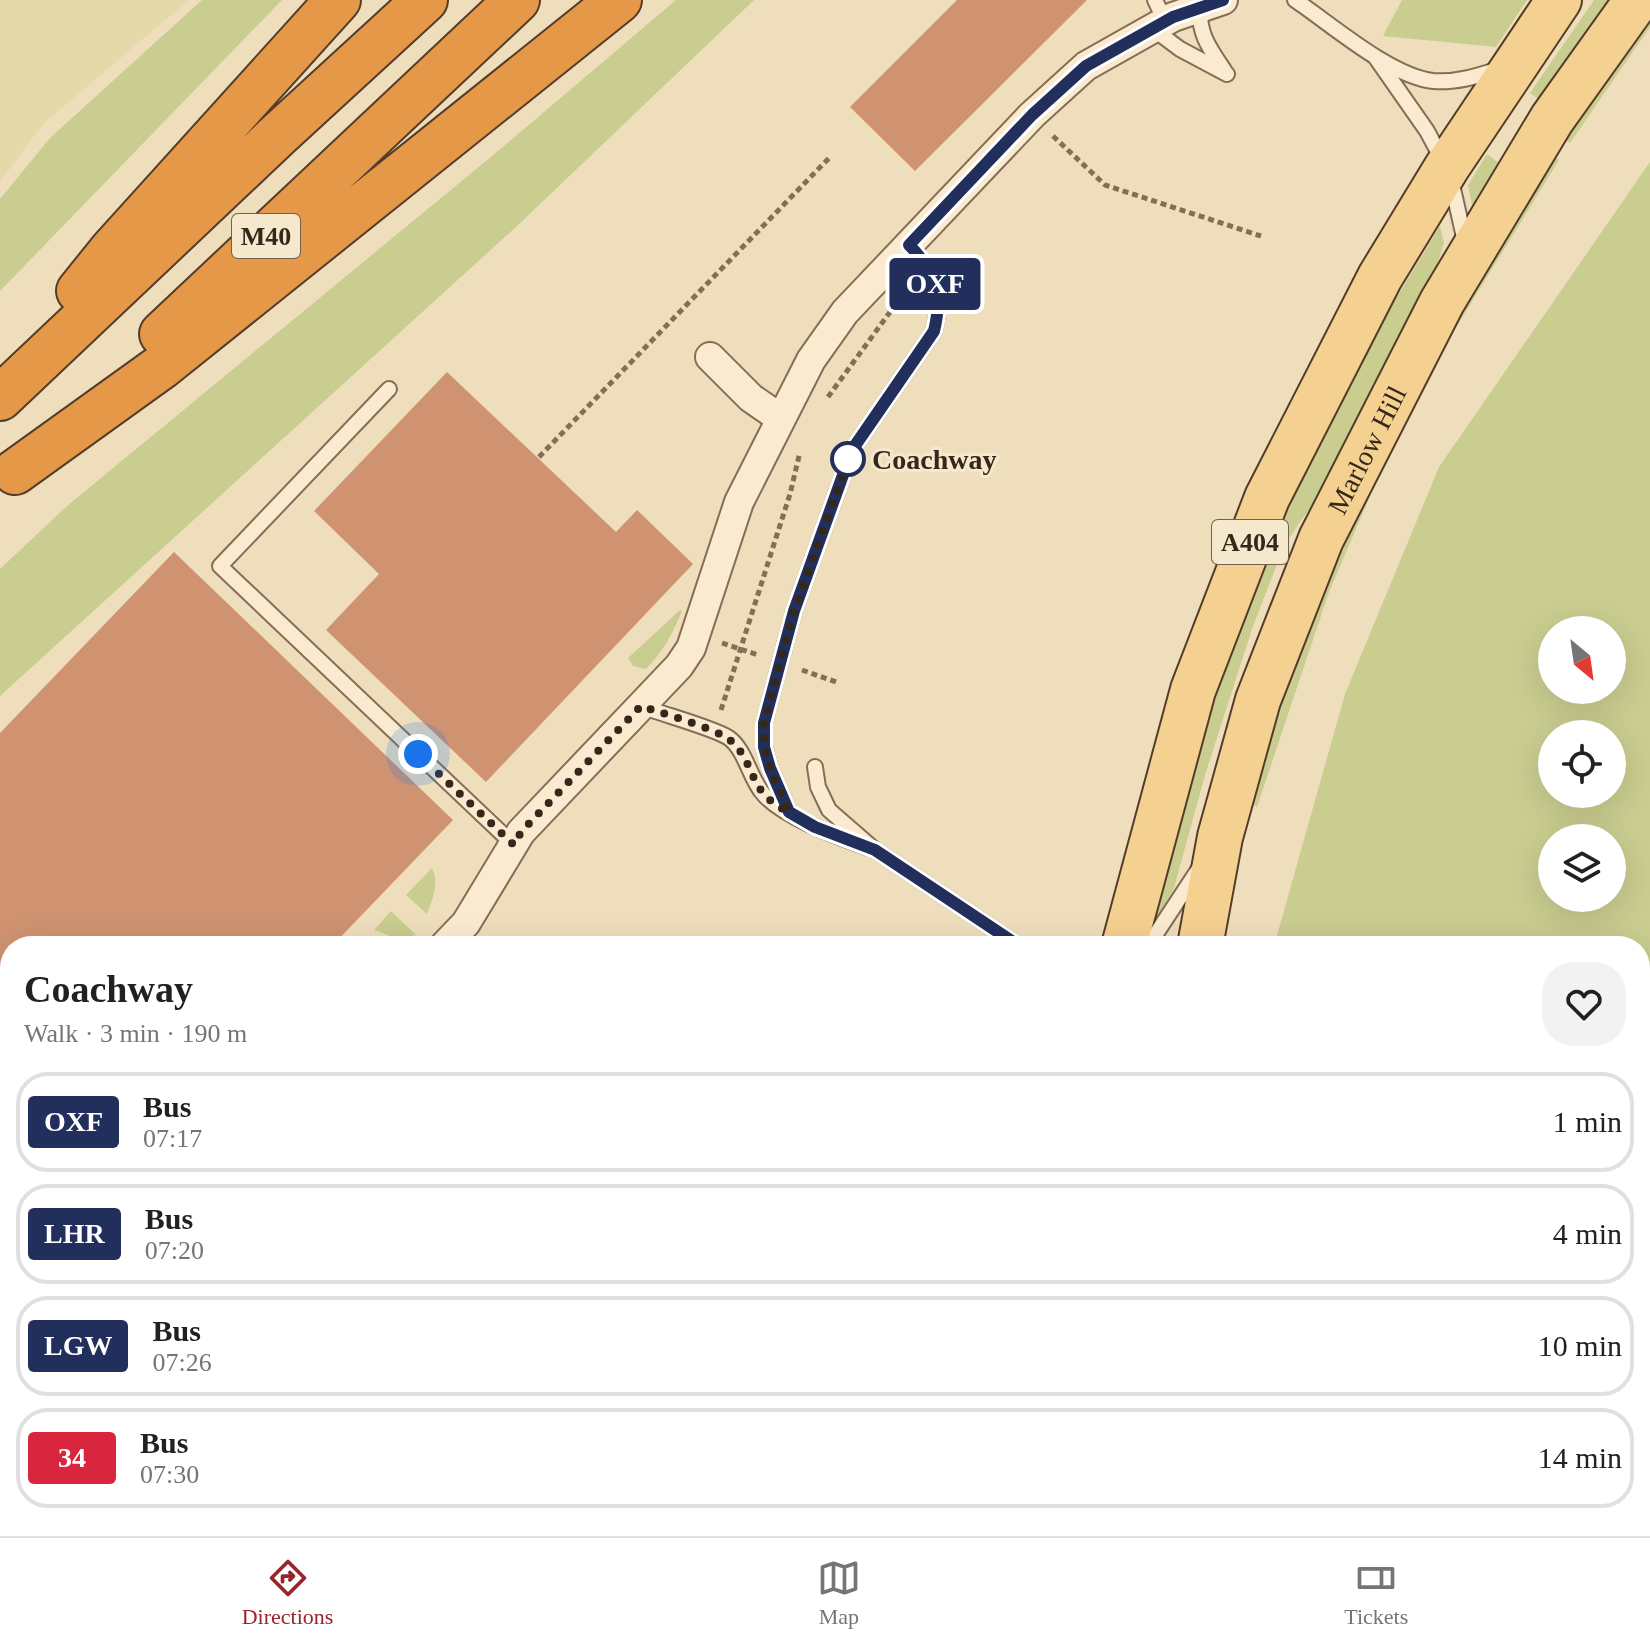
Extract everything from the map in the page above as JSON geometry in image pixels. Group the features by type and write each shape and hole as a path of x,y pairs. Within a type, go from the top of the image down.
{"highway":[{"path":"0,388 112,250 338,0"},
{"name":"M40","path":"0,398 425,0"},
{"name":"M40","path":"8,479 517,0"},
{"name":"M40","path":"8,479 161,367 619,0"}],"main road":[{"name":"A404","path":"1127,936 1193,690 1267,498 1380,277 1447,167 1559,0"},
{"name":"Marlow Hill","path":"1202,936 1220,837 1258,700 1321,539 1442,302 1552,119 1637,0"}],"street":[{"path":"454,936 466,923 521,832 679,666 691,648 739,502 811,360 845,312 1032,115 1086,66 1157,16 1211,3"},
{"path":"710,357 751,398 780,418"}],"lane":[{"path":"1295,0 1376,57 1431,81 1471,78 1515,64"},
{"path":"1157,16 1180,49 1227,74 1202,38 1199,22 1211,3"},
{"path":"1376,57 1427,131 1447,167 1469,260"},
{"path":"789,812 764,747 764,723 794,611 852,450 934,331 940,308 929,268 909,245"},
{"path":"389,389 220,566 514,845"},
{"path":"641,706 727,737 738,748 762,793 774,805 815,827 875,850"},
{"path":"815,767 818,787 829,810 875,850 1004,936"},
{"path":"1155,936 1220,837"}],"path":[{"path":"1046,130 1105,185 1261,236"},
{"path":"539,457 830,157"},
{"path":"822,406 897,303"},
{"path":"713,732 790,494 803,442"}],"shaded area":[{"path":"0,0 189,0 44,123 0,182"}],"green space":[{"path":"202,0 282,0 0,291 0,199 50,138"},
{"path":"676,0 754,0 517,226 0,696 0,569 67,506"},
{"path":"1402,0 1527,0 1496,47 1383,36"},
{"path":"1594,0 1620,0 1547,105 1530,93"},
{"path":"1650,20 1650,27 1570,143 1566,140"},
{"path":"1487,154 1505,168 1474,215 1468,185"},
{"path":"1554,158 1559,160 1439,355 1374,487 1329,592 1257,807 1251,802 1268,738 1317,598 1357,502 1488,260"},
{"path":"1650,162 1650,936 1277,936 1345,694 1439,467"},
{"path":"1440,226 1444,243 1430,289 1334,473 1285,544 1253,626 1205,775 1174,888 1158,916 1150,916 1233,628 1286,506 1357,363"},
{"path":"680,610 671,635 652,663 646,669 633,666 628,658"},
{"path":"432,868 435,886 427,914 406,895"},
{"path":"391,911 416,935 390,936 374,930"}],"building":[{"path":"957,0 1087,0 915,171 850,107"},
{"path":"447,372 616,532 637,510 693,564 486,782 326,630 379,574 314,511"},
{"path":"174,552 453,820 342,936 0,936 0,733"}],"bus line":[{"name":"OXF","path":"1004,936 875,850 815,827 789,812 764,747 764,723 794,611 852,450 934,331 940,308 937,289 924,260 909,245 1032,115 1086,66 1173,17 1223,0"}],"place":[{"name":"Coachway","path":"848,459"}],"route":[{"path":"418,754 514,845 521,832 641,706 727,737 738,748 762,793 774,805 789,812 764,747 764,723 794,611 852,450 848,459"}]}
